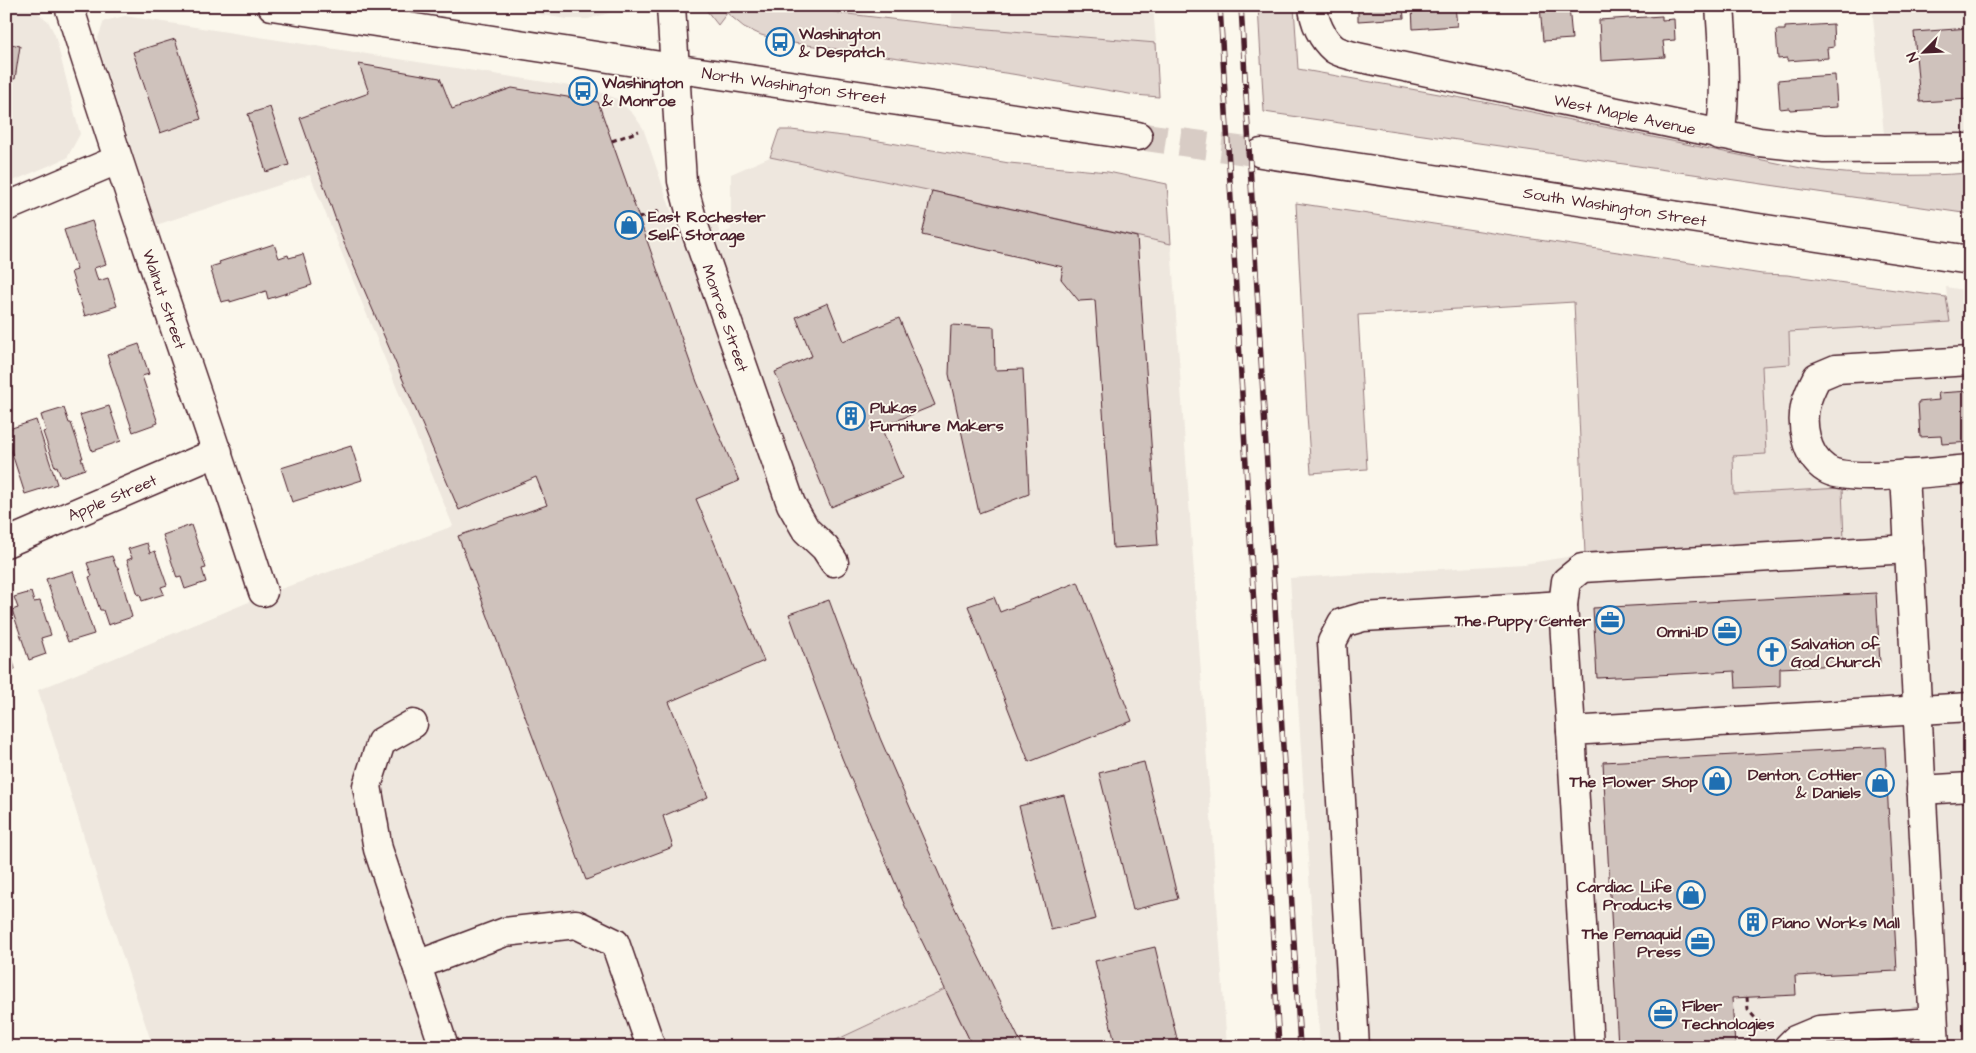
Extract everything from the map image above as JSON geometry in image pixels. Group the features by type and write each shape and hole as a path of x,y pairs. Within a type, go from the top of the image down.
{"street":[{"name":"Walnut Street","path":"69,6 117,160 218,452 263,592"},
{"name":"North Washington Street","path":"272,6 674,68 1138,136"},
{"name":"Monroe Street","path":"671,6 682,181 694,226 791,504 806,530 825,548 834,562"},
{"name":"West Maple Avenue","path":"1313,6 1313,14 1321,34 1335,50 1357,57 1758,142 1824,150 1970,148"},
{"path":"1720,6 1725,86 1720,135"},
{"name":"South Washington Street","path":"1260,153 1970,260"},
{"path":"6,207 117,160"},
{"path":"1970,361 1836,369 1817,377 1806,398 1802,424 1809,451 1827,470 1850,476 1970,469"},
{"name":"Apple Street","path":"6,543 218,452"},
{"path":"1780,1041 1795,1040 1819,1030 1934,1034 1906,474"},
{"path":"1589,1047 1563,605 1566,581 1582,568 1910,549"},
{"path":"1355,1047 1332,642 1342,622 1363,618 1563,605"},
{"path":"1571,731 1970,707"},
{"path":"413,724 381,742 367,786 378,849 444,1047"},
{"path":"1921,790 1970,787"},
{"path":"417,965 505,932 576,924 615,943 651,1047"}],"path":[{"path":"612,141 639,131"},
{"path":"638,218 659,210"},
{"path":"1747,997 1748,1010 1780,1041"}],"shaded area":[{"path":"6,6 29,6 48,21 55,35 80,134 67,158 6,184"},
{"path":"486,6 622,6 609,13 588,19 567,19"},
{"path":"703,6 807,6 839,13 951,26 1156,43 1159,97 1135,95 1012,74 786,42 761,35 744,27 727,13 718,25"},
{"path":"953,6 1153,6 1156,43 951,26"},
{"path":"1258,6 1294,6 1298,69 1484,102 1806,169 1888,175 1970,173 1970,214 1264,112"},
{"path":"1872,6 1970,6 1970,135 1884,135"},
{"path":"125,16 595,90 617,99 633,114 643,128 677,228 715,216 720,234 731,230 731,174 770,157 1171,244 1227,1047 973,1047 945,989 820,1047 153,1047 102,894 38,690 275,591 453,526 310,175 156,225 97,41 104,21"},
{"path":"779,130 861,138 1009,163 1108,172 1167,184 1171,244 770,157"},
{"path":"1296,203 1762,274 1787,275 1946,297 1950,322 1789,332 1790,364 1762,366 1766,454 1733,456 1734,494 1842,488 1844,541 1585,554 1574,302 1358,315 1367,469 1311,473"},
{"name":"Piano Works Mall","path":"1946,287 1970,291 1970,1047 1320,1047 1290,578 1524,564 1585,554 1769,493 1734,494 1733,456 1766,454 1762,366 1788,332 1949,322"},
{"path":"945,989 973,1047 821,1047"}],"building":[{"path":"1358,6 1403,6 1404,18 1358,21"},
{"path":"1412,6 1455,6 1457,26 1413,29"},
{"path":"1540,6 1569,6 1572,39 1543,41"},
{"path":"1662,16 1662,20 1674,19 1675,40 1663,41 1665,57 1601,61 1599,20"},
{"path":"1833,24 1834,47 1827,48 1828,58 1787,61 1787,58 1778,59 1776,30 1785,30 1785,27"},
{"path":"1970,28 1970,99 1920,102 1914,32"},
{"path":"175,39 201,119 160,133 133,52"},
{"path":"6,43 20,46 15,79 6,78"},
{"path":"359,64 440,78 452,109 512,88 598,102 697,382 739,481 696,499 764,661 669,702 708,797 663,816 673,847 586,880 458,536 547,505 536,477 459,510 344,243 300,118 369,93"},
{"path":"1835,75 1837,107 1780,109 1778,80"},
{"path":"270,107 289,165 266,172 248,114"},
{"path":"932,191 1137,237 1158,545 1113,548 1095,300 1079,301 1061,279 1063,267 922,235"},
{"path":"92,221 106,264 94,268 98,281 108,278 117,306 85,316 71,272 77,270 64,230"},
{"path":"274,244 279,258 288,255 289,258 303,254 312,285 268,299 266,291 230,302 230,300 221,302 210,267 220,264 219,262"},
{"name":"Plukas Furniture Makers","path":"828,303 843,341 899,318 935,405 881,427 902,478 831,507 775,372 812,356 796,317"},
{"path":"951,325 994,327 995,370 1023,369 1029,494 979,513 949,374"},
{"path":"139,344 149,374 142,376 158,423 133,432 107,355"},
{"path":"1970,391 1970,442 1942,444 1941,436 1920,437 1918,402 1939,400 1938,393"},
{"path":"109,406 121,441 92,451 80,415"},
{"path":"64,408 69,423 71,423 85,469 61,477 57,466 55,467 43,432 46,431 41,415"},
{"path":"36,420 57,484 25,494 6,430"},
{"path":"351,446 362,480 292,502 281,468"},
{"path":"191,525 206,568 202,569 206,582 185,589 181,577 177,578 163,535"},
{"path":"147,543 150,553 155,551 167,585 161,587 164,594 142,601 140,594 138,595 127,560 132,558 128,549"},
{"path":"112,556 116,567 118,567 132,617 108,625 103,610 100,610 89,577 92,576 87,563"},
{"path":"73,571 94,634 68,642 46,579"},
{"path":"1078,582 1132,721 1029,762 968,606 994,597 1000,612"},
{"path":"31,592 34,602 40,601 51,635 41,638 46,654 29,660 12,610 18,608 14,597"},
{"path":"1876,593 1880,663 1780,668 1780,686 1736,688 1735,671 1597,678 1593,608"},
{"path":"829,600 880,738 945,888 1023,1047 973,1047 905,906 842,758 789,614"},
{"path":"6,636 15,669 6,672"},
{"name":"Piano Works Mall","path":"1885,747 1897,971 1795,976 1796,995 1732,998 1735,1047 1618,1047 1603,762"},
{"path":"1144,762 1178,899 1133,910 1099,773"},
{"path":"1064,795 1096,919 1051,930 1019,806"},
{"path":"1155,947 1179,1047 1116,1047 1095,961"}],"tunnel":[{"path":"1138,136 1261,153"}],"railway":[{"path":"1220,6 1279,1047"},
{"path":"1241,6 1300,1047"}],"place":[{"name":"Washington & Despatch","path":"780,42"},
{"name":"Washington & Monroe","path":"583,91"},
{"name":"East Rochester Self Storage","path":"629,225"},
{"name":"Plukas Furniture Makers","path":"851,416"},
{"name":"The Puppy Center","path":"1610,620"},
{"name":"Omni-ID","path":"1727,631"},
{"name":"Salvation of God Church","path":"1772,652"},
{"name":"The Flower Shop","path":"1717,781"},
{"name":"Denton, Cottier & Daniels","path":"1880,783"},
{"name":"Cardiac Life Products","path":"1691,895"},
{"name":"Piano Works Mall","path":"1753,922"},
{"name":"The Pemaquid Press","path":"1700,942"},
{"name":"Fiber Technologies","path":"1663,1014"}]}
